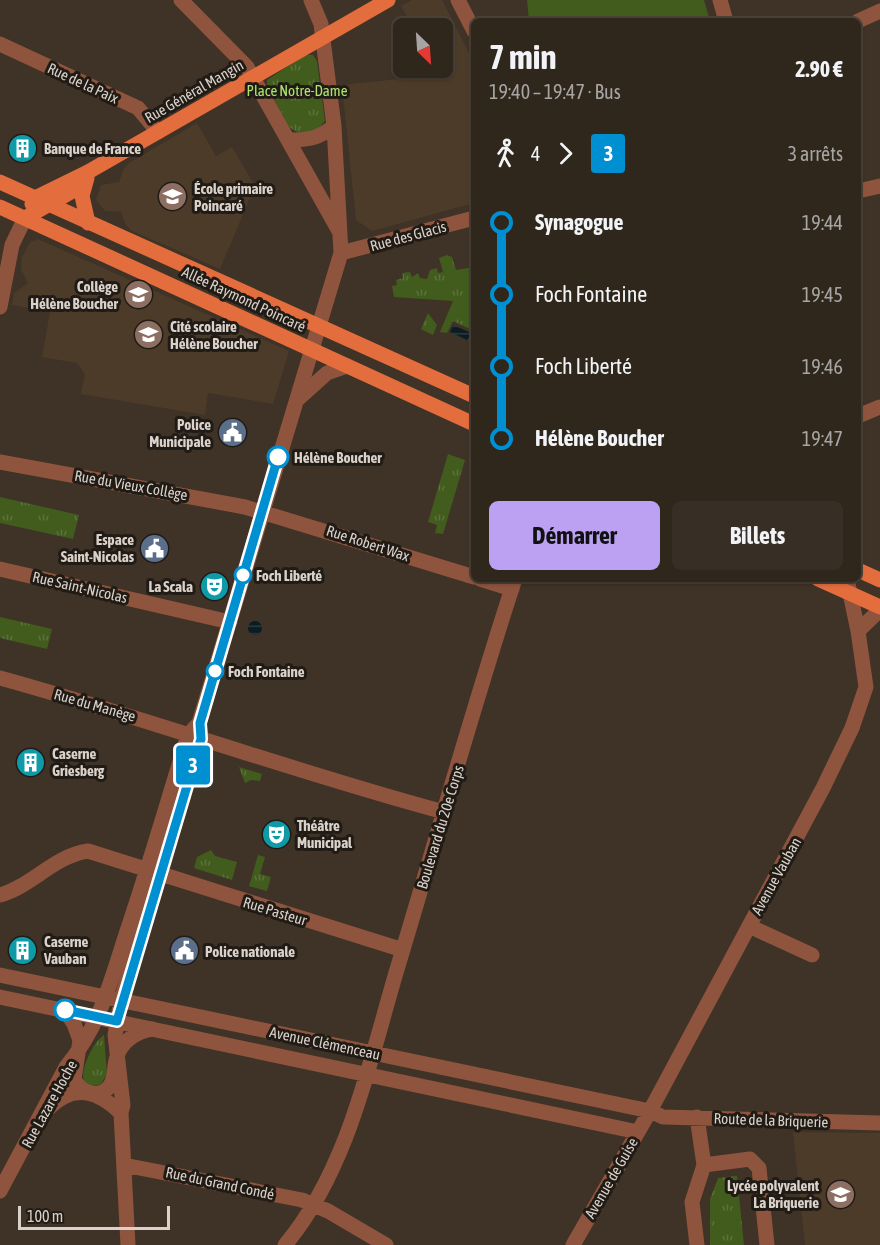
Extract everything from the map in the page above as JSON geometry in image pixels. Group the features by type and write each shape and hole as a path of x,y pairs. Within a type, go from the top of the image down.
{"main road":[{"name":"Rue Général Mangin","path":"35,198 87,178 250,72 323,38 388,0"},
{"path":"25,218 51,206 87,178"},
{"path":"87,178 82,202 88,223"},
{"name":"Allée Raymond Poincaré","path":"0,182 471,395"},
{"path":"25,218 35,198"},
{"name":"Allée Raymond Poincaré","path":"0,207 471,423"},
{"path":"861,571 880,580"},
{"path":"831,582 848,586 880,608"}],"street":[{"path":"181,0 250,72 342,236"},
{"path":"44,1113 62,1095 75,1092 91,1094 103,1092 110,1086 114,1077 117,1021 114,999 200,723 341,254 342,236 334,126 321,24 311,0"},
{"path":"458,0 471,25"},
{"path":"720,0 725,18"},
{"path":"861,20 880,11"},
{"name":"Rue de la Paix","path":"0,44 138,108 159,132"},
{"path":"288,140 311,141 321,137 334,126"},
{"path":"861,190 880,186"},
{"path":"0,307 12,245 25,218"},
{"name":"Rue des Glacis","path":"341,254 471,219"},
{"path":"297,400 327,373 347,366"},
{"path":"861,415 880,407"},
{"name":"Rue du Vieux Collège","path":"0,462 205,498 262,511"},
{"name":"Rue Robert Wax","path":"262,511 471,576"},
{"name":"Rue Saint-Nicolas","path":"0,570 230,622"},
{"name":"Boulevard du 20e Corps","path":"285,1245 316,1205 335,1165 372,1053 513,584"},
{"name":"Avenue Vauban","path":"656,1114 749,926 852,728 866,687 858,631 848,586"},
{"path":"858,631 880,608"},
{"name":"Rue du Manège","path":"0,678 444,812"},
{"name":"Rue Pasteur","path":"0,895 12,891 71,854 88,851 403,950"},
{"path":"749,926 812,955"},
{"name":"Avenue Clémenceau","path":"0,975 656,1114"},
{"name":"Avenue Clémenceau","path":"0,996 638,1132"},
{"name":"Rue Lazare Hoche","path":"0,1191 44,1113 66,1068 114,999"},
{"path":"65,1010 77,1030 80,1050 74,1079 81,1090 109,1102 121,1113"},
{"path":"128,1245 121,1113 123,1105 116,1058 131,1038 141,1030 153,1029"},
{"name":"Route de la Briquerie","path":"656,1114 880,1123"},
{"name":"Avenue de Guise","path":"573,1245 638,1132 656,1114"},
{"path":"697,1117 704,1165 692,1202 697,1245"},
{"path":"704,1165 750,1159 755,1162 759,1168 767,1245"},
{"name":"Rue du Grand Condé","path":"124,1165 135,1165 316,1205 380,1244"}],"shaded area":[{"path":"412,0 442,0 451,18 408,18 401,6"},
{"path":"453,22 471,57 471,204 372,231 356,220 342,85 398,79 453,78"},
{"name":"École primaire Poincaré","path":"197,123 216,156 232,147 255,186 220,269 132,231 126,225 121,212 105,211 96,200 101,185 119,182 124,168 129,163"},
{"name":"Cité scolaire Hélène Boucher","path":"38,239 289,351 273,404 208,393 205,415 81,394 85,374 77,363 42,357 50,312 12,305 14,293 28,283 21,269 22,257 30,242"},
{"path":"453,325 471,333 467,340 450,332"},
{"path":"255,621 260,623 262,628 260,633 255,635 250,633 248,628 250,623"},
{"name":"Lycée polyvalent La Briquerie","path":"793,1132 880,1133 880,1245 805,1245"}],"green space":[{"path":"527,0 704,0 709,18 529,18"},
{"name":"Place Notre-Dame","path":"305,55 313,55 317,61 325,121 317,130 300,134 289,127 267,86 267,80"},
{"path":"447,255 452,257 456,270 471,268 471,330 453,321 447,333 440,332 453,301 394,297 392,286 397,285 396,280 403,278 402,273 410,272 412,277 418,273 420,278 427,279 430,270 437,268 438,273 443,272 439,258"},
{"path":"428,313 437,325 433,335 421,329"},
{"path":"448,454 465,460 443,534 435,533 437,525 428,522"},
{"path":"0,497 79,515 73,539 0,523"},
{"path":"0,617 52,629 47,649 0,638"},
{"path":"239,767 262,774 260,781 251,780 245,783"},
{"path":"211,850 215,856 237,862 232,880 194,868 197,857"},
{"path":"258,855 265,857 260,874 271,877 267,891 249,886"},
{"path":"104,1035 107,1074 101,1084 91,1086 85,1083 84,1067 93,1047"},
{"path":"737,1176 744,1245 710,1245 710,1199 718,1178"}],"bus line":[{"name":"3","path":"65,1010 117,1021 121,1000 201,739 200,723 278,457"}],"place":[{"name":"Banque de France","path":"23,148"},
{"name":"École primaire Poincaré","path":"173,197"},
{"name":"Collège Hélène Boucher","path":"139,295"},
{"name":"Cité scolaire Hélène Boucher","path":"149,335"},
{"name":"Police Municipale","path":"232,433"},
{"name":"Hélène Boucher","path":"278,457"},
{"name":"Espace Saint-Nicolas","path":"155,548"},
{"name":"Foch Liberté","path":"243,575"},
{"name":"La Scala","path":"214,586"},
{"name":"Foch Fontaine","path":"215,671"},
{"name":"Caserne Griesberg","path":"31,762"},
{"name":"Théâtre Municipal","path":"276,834"},
{"name":"Caserne Vauban","path":"23,950"},
{"name":"Police nationale","path":"184,951"},
{"name":"Lycée polyvalent La Briquerie","path":"840,1194"}]}
